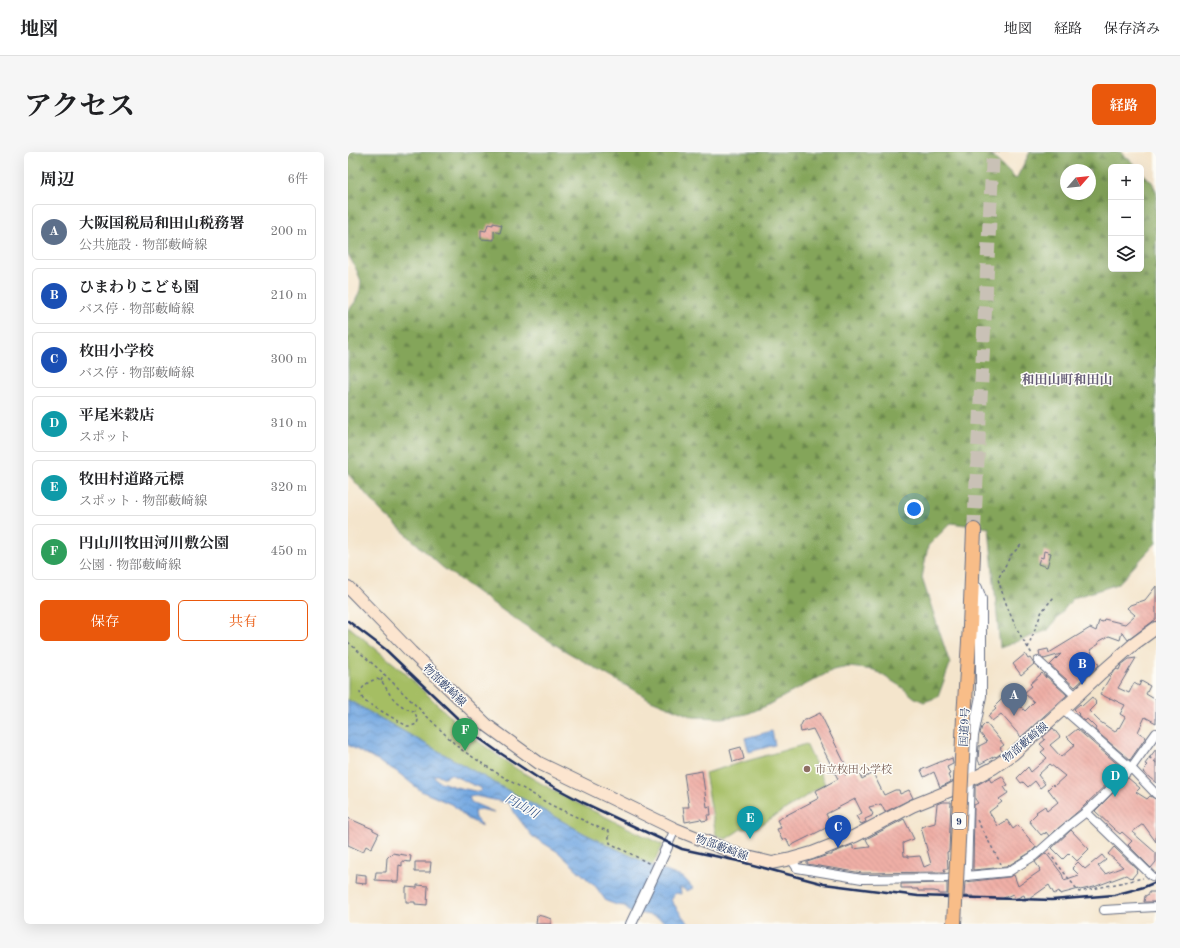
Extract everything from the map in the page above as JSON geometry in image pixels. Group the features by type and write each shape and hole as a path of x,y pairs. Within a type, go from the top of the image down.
{"highway":[{"name":"国道9号","path":"954,924 974,530"}],"main road":[{"name":"物部藪崎線","path":"348,587 411,652 488,726 539,763 675,829 742,856 772,863 791,860 855,836 912,806 949,791 993,768 1013,754 1134,644 1156,628"}],"street":[{"path":"967,876 968,804 973,736 981,696 981,598 977,588 971,588"},
{"path":"1038,661 1076,696"},
{"path":"1063,709 1131,768 1156,794"},
{"path":"791,860 797,868 862,879 945,878 1008,872 1034,856 1086,812 1131,768 1156,733"},
{"path":"1086,812 1152,876"},
{"path":"631,924 675,829"},
{"path":"1104,910 1156,907"}],"path":[{"path":"1021,545 1011,555 998,579 1016,628 1038,661"},
{"path":"1028,648 1042,611 1054,597"},
{"path":"348,642 384,674 460,748 500,775 551,805 609,831 608,838 610,843 651,865 652,864"},
{"path":"381,681 384,674"},
{"path":"377,679 381,681 392,697 402,706 414,711 418,720 417,724 407,726 364,701 360,693 365,684 377,679"},
{"path":"1142,752 1156,763"},
{"path":"968,804 1005,872"},
{"path":"1044,847 1079,892 1152,876"}],"green space":[{"path":"348,152 988,152 1016,179 1030,152 1121,152 1134,164 1108,164 1108,272 1144,272 1144,174 1152,182 1156,191 1156,543 1118,584 1073,598 1048,630 1000,648 989,528 951,523 928,546 922,578 950,664 938,697 924,702 915,698 900,686 874,670 849,667 833,670 766,706 747,714 722,718 693,717 651,700 562,649 512,617 442,567 382,512 348,474 348,311 355,302 360,290 361,281 348,254"},
{"path":"348,626 404,672 468,734 515,768 561,795 663,845 652,866 585,834 348,700"},
{"path":"806,744 825,784 756,828 741,829 726,839 716,835 705,773"}],"water":[{"name":"円山川","path":"348,700 585,834 652,866 684,878 693,888 687,891 680,887 681,894 675,893 671,900 689,924 666,924 654,916 629,912 625,906 606,901 596,887 558,852 532,836 509,803 475,796 469,797 471,802 494,812 480,809 474,812 475,818 483,826 468,819 453,805 421,791 396,771 348,745","holes":["450,774 482,789 479,792 456,787 438,781 433,775 439,775 445,778"]},
{"path":"772,731 775,745 749,752 745,738"}],"building":[{"path":"493,223 502,225 500,233 494,231 494,240 481,239 481,230 486,231 488,224 493,225"},
{"path":"1044,551 1051,553 1047,567 1038,564 1040,557 1043,558"},
{"path":"1156,586 1156,619 1128,640 1122,632 1120,640 1109,636 1098,642 1099,644 1090,650 1099,665 1075,687 1050,665 1061,654 1044,659 1040,656 1039,651 1048,649 1049,653 1090,628 1096,631 1099,621 1103,622 1104,619 1125,624 1135,615 1127,608 1130,605 1145,600"},
{"path":"1025,654 1034,664 1021,675 1013,664"},
{"path":"1136,658 1118,688 1129,693 1134,683 1139,686 1141,681 1150,686 1146,694 1156,700 1156,723 1145,717 1138,732 1146,737 1130,760 1095,730 1096,728 1087,719 1085,721 1078,715 1079,714 1074,709 1080,704 1082,706 1092,697 1096,704 1089,711 1099,721 1115,732 1125,717 1120,714 1125,705 1100,694 1113,672 1117,669 1119,670 1121,665 1129,659"},
{"path":"1042,673 1067,695 1021,737 1001,714 992,721 988,716 996,709 994,707 1008,693 1025,711 1034,702 1024,693 1032,686 1030,684"},
{"path":"820,713 848,770 845,775 857,769 862,779 873,773 884,795 895,790 899,790 900,794 909,790 913,798 885,812 881,804 869,807 873,814 865,819 866,822 861,824 856,816 862,813 855,799 826,814 831,825 830,826 790,846 786,838 782,840 777,829 781,828 777,820 819,798 815,791 838,779 813,729 801,732 800,727 803,721"},
{"path":"986,723 1004,745 1000,748 1003,752 980,764 978,760 979,746 987,742 980,733 982,727"},
{"path":"1053,728 1060,737 1050,745 1061,757 1075,745 1067,737 1077,729 1121,767 1121,770 1082,808 1049,836 1046,832 1045,834 1044,833 1041,835 1029,821 1037,813 1036,812 1045,806 1047,811 1058,802 1048,789 1053,784 1054,786 1065,776 1050,764 1038,775 1045,784 1040,788 1035,781 1028,787 1023,782 1021,783 1017,778 1028,767 1031,772 1047,758 1041,752 1045,749 1040,744 1045,740 1043,737"},
{"path":"741,747 744,759 733,762 730,750"},
{"path":"1156,749 1156,783 1143,772 1147,765 1145,764"},
{"path":"952,758 953,764 947,767 951,782 940,787 934,772 924,777 921,770"},
{"path":"702,771 707,807 710,806 711,815 707,815 708,820 702,821 701,819 685,822 683,807 689,807 684,774"},
{"path":"1002,776 1008,785 1004,787 1008,793 999,799 1002,802 989,812 998,826 1007,820 1013,829 1018,825 1036,847 1031,852 1006,867 973,870 974,805 978,803 975,799 975,786 989,778 991,782"},
{"path":"1128,778 1140,788 1136,792 1147,799 1150,796 1156,799 1156,842 1143,824 1132,832 1156,853 1156,862 1151,868 1128,845 1132,841 1122,832 1120,834 1095,811"},
{"path":"942,802 951,802 949,851 947,852 948,869 944,869 945,872 862,873 807,864 807,862 832,855 832,853 852,845 853,849 870,847 866,839 904,819 914,839 903,843 904,856 920,856 924,867 931,864 921,827 935,823 937,804"},
{"path":"348,818 379,833 371,849 366,846 363,852 348,845"},
{"path":"1071,830 1089,849 1077,861 1069,853 1063,859 1052,848"},
{"path":"1114,847 1138,870 1132,878 1126,875 1094,887 1060,894 1059,891 1054,894 1049,885 1032,897 1025,898 1024,895 1015,899 1013,894 1001,899 964,896 965,882 1009,877 1014,875 1018,886 1040,871 1035,862 1046,853 1062,874 1064,880 1079,875 1072,868 1078,862 1085,869 1102,855 1106,860 1098,866 1105,874 1123,867 1108,854"},
{"path":"392,853 411,856 410,862 402,861 402,866 399,865 398,882 375,880 376,872 386,872 387,858"},
{"path":"415,862 431,862 430,872 415,872"},
{"path":"356,874 366,875 366,884 355,883"},
{"path":"947,883 947,894 939,894 939,892 934,891 918,891 918,889 912,888 901,888 901,884"},
{"path":"417,885 428,886 427,905 415,904 415,902 406,902 406,887 417,888"},
{"path":"1149,892 1156,892 1156,902 1144,902 1145,896 1149,894"},
{"path":"537,915 551,919 551,924 536,924"}],"tunnel":[{"path":"974,530 993,152"}],"railway":[{"path":"348,621 385,649 476,736 497,751 541,780 584,803 682,849 738,861 824,884 918,896 1052,900 1114,895 1144,887 1156,882"}],"place":[{"name":"ひまわりこども園","path":"1082,685"},
{"name":"大阪国税局和田山税務署","path":"1014,716"},
{"name":"円山川牧田河川敷公園","path":"465,751"},
{"name":"市立枚田小学校","path":"807,769"},
{"name":"平尾米穀店","path":"1115,797"},
{"name":"牧田村道路元標","path":"750,839"},
{"name":"枚田小学校","path":"838,848"}],"district":[{"name":"和田山町和田山","path":"1067,379"}]}
